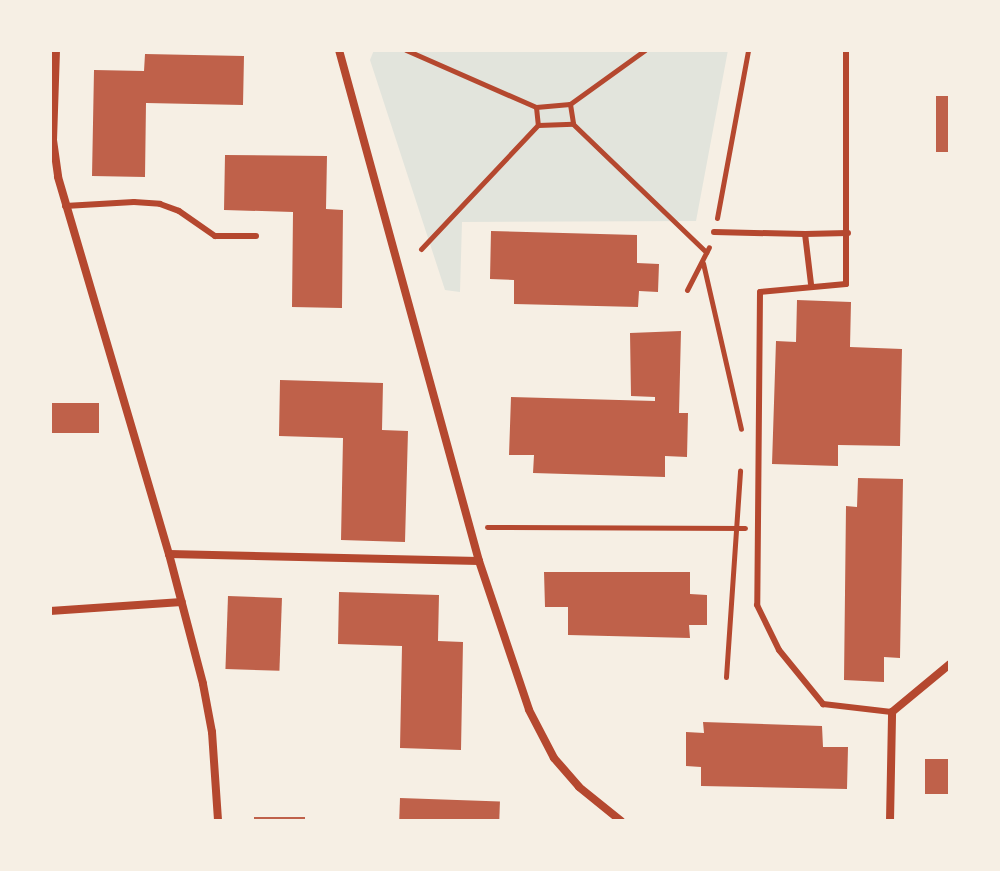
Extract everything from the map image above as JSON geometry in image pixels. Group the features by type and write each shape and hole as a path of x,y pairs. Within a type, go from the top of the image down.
{"street":[{"path":"56,50 53,140 65,206 182,602 212,732 218,821"},
{"path":"339,50 469,527 529,710 554,758 579,787 621,821"},
{"path":"169,554 479,561"},
{"path":"50,611 182,602"},
{"path":"890,821 892,712 950,664"}],"lane":[{"path":"846,50 846,284 811,284 760,292 757,605 779,650 823,704 892,712"},
{"path":"65,206 134,202 160,204 179,211 215,236 256,236"},
{"path":"714,232 848,233"},
{"path":"805,234 811,284"}],"path":[{"path":"406,50 536,107 570,104 645,50"},
{"path":"687,290 714,232 748,50"},
{"path":"570,104 573,124 706,252"},
{"path":"536,107 538,125"},
{"path":"421,249 538,125 573,124"},
{"path":"702,262 743,436"},
{"path":"726,677 740,467"},
{"path":"469,527 758,528"}],"shaded area":[{"path":"374,50 728,50 696,221 462,222 460,292 445,290 370,60"}],"building":[{"path":"145,54 244,56 243,105 146,103 145,177 92,176 94,70 144,71"},
{"path":"936,96 950,96 950,152 936,152"},
{"path":"225,155 327,156 326,209 343,210 342,308 292,307 293,212 224,210"},
{"path":"491,231 637,235 637,263 659,264 658,292 639,291 638,307 514,304 514,280 490,279"},
{"path":"797,300 851,302 850,347 902,349 900,446 838,445 838,466 772,464 776,341 796,342"},
{"path":"681,331 679,413 688,413 687,457 665,456 665,477 533,473 534,455 509,455 511,397 655,401 655,397 631,396 630,333"},
{"path":"280,380 383,383 382,430 408,431 405,542 341,540 343,438 279,436"},
{"path":"50,403 99,403 99,433 50,433"},
{"path":"858,478 903,479 900,658 884,657 884,682 844,680 846,506 857,507"},
{"path":"544,572 690,572 690,594 707,595 707,625 689,625 690,638 568,635 568,607 545,607"},
{"path":"339,592 439,595 438,641 463,642 461,750 400,748 402,646 338,644"},
{"path":"228,596 282,598 279,671 225,669"},
{"path":"703,722 822,726 823,747 848,747 847,789 701,786 701,767 686,766 686,732 704,733"},
{"path":"925,759 950,759 950,794 925,794"},
{"path":"400,798 500,801 499,821 399,821"},
{"path":"254,817 305,817 305,821 254,821"}]}
